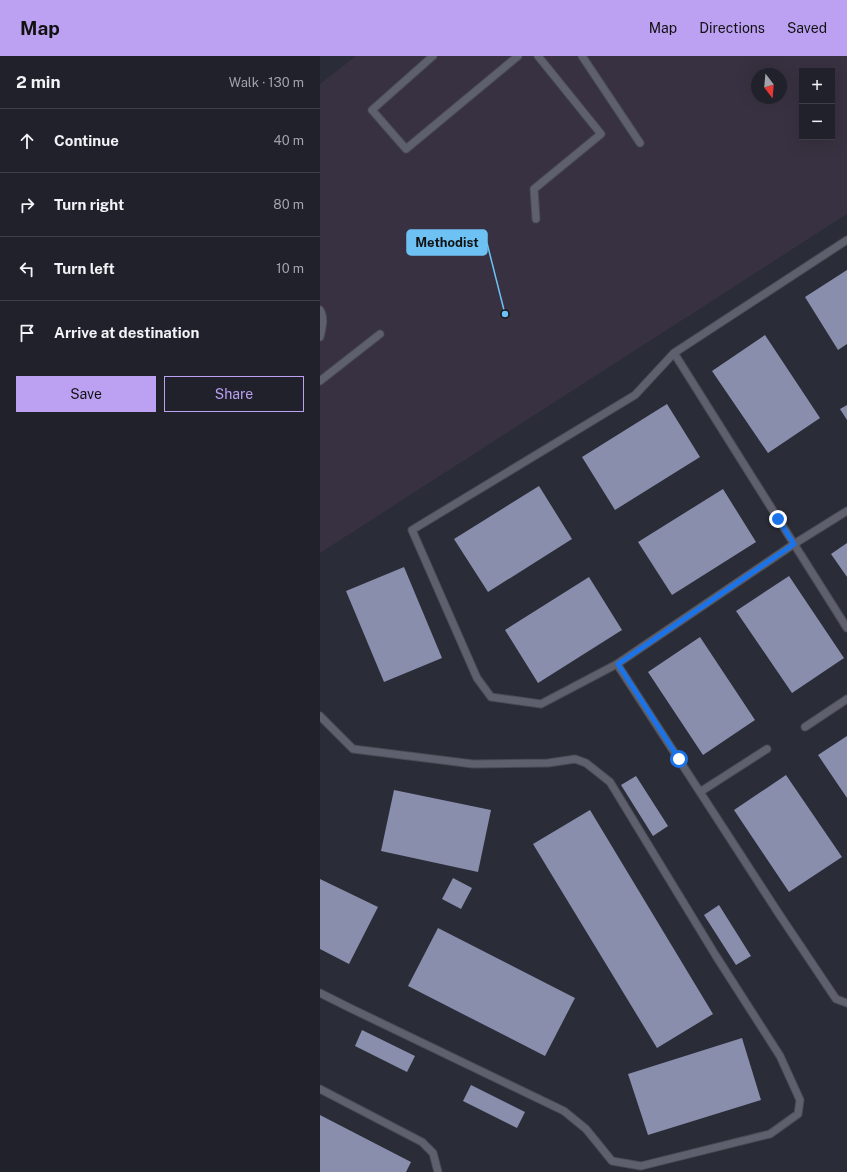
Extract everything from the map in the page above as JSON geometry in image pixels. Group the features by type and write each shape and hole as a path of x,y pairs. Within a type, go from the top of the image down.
{"lane":[{"path":"433,56 372,110 406,149 518,56"},
{"path":"536,219 534,189 601,134 538,56"},
{"path":"582,56 640,143"},
{"path":"847,240 674,353 635,395 412,530 477,678 492,697 542,704 618,664 794,544 847,511"},
{"path":"320,310 322,312 320,337"},
{"path":"320,381 380,334"},
{"path":"674,353 847,628"},
{"path":"618,664 779,914 836,999 847,1003"},
{"path":"805,727 847,699"},
{"path":"320,716 353,749 473,764 548,763 575,759 586,763 610,782 716,956 780,1056 800,1100 798,1114 770,1134 641,1166 612,1161 586,1129 564,1111 320,993"},
{"path":"700,792 767,749"},
{"path":"320,1089 422,1142 433,1154 438,1172"}],"shaded area":[{"path":"356,56 847,56 847,214 320,553 320,84"}],"building":[{"path":"847,270 847,344 838,350 805,297"},
{"path":"765,335 820,418 768,453 712,371"},
{"path":"667,404 700,457 615,510 582,457"},
{"path":"847,405 847,420 840,409"},
{"path":"539,486 572,539 488,592 454,539"},
{"path":"723,489 756,542 672,595 638,542"},
{"path":"847,543 847,577 831,554"},
{"path":"404,567 442,658 384,682 346,591"},
{"path":"789,576 844,658 792,693 736,611"},
{"path":"589,577 622,630 538,683 505,630"},
{"path":"700,637 755,720 703,755 648,672"},
{"path":"847,736 847,798 818,755"},
{"path":"786,775 842,857 789,892 734,810"},
{"path":"636,776 668,826 653,836 621,785"},
{"path":"394,790 491,810 478,872 381,851"},
{"path":"590,810 713,1014 657,1048 533,844"},
{"path":"453,878 472,888 461,909 442,899"},
{"path":"320,879 378,907 349,964 320,949"},
{"path":"719,905 751,956 736,965 704,915"},
{"path":"438,928 575,998 545,1056 408,986"},
{"path":"362,1030 415,1056 407,1072 355,1046"},
{"path":"742,1038 761,1100 648,1135 628,1074"},
{"path":"471,1085 525,1112 517,1128 463,1101"},
{"path":"320,1115 411,1162 406,1172 320,1172"}],"place":[{"name":"Methodist","path":"505,314"}],"route":[{"path":"679,759 618,664 794,544 778,519"}]}
